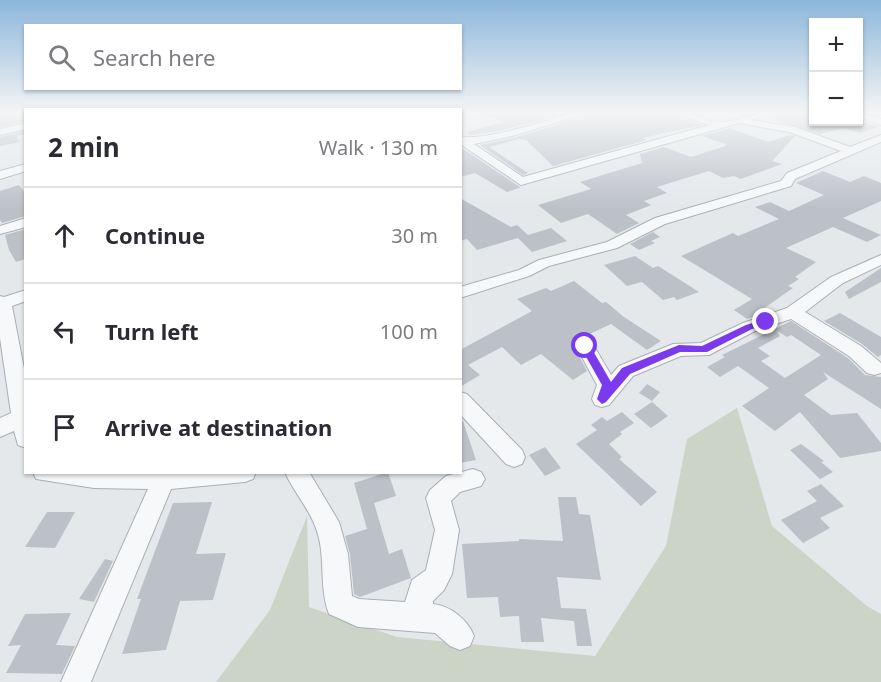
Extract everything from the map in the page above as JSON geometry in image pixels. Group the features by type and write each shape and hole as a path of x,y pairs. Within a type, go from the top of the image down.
{"street":[{"path":"471,145 521,181 648,145"},
{"path":"834,145 851,151"},
{"path":"465,287 524,273 544,262 612,245 660,221 787,183 791,176 865,145"},
{"path":"0,175 24,168"},
{"path":"0,230 24,223"},
{"path":"585,346 607,385 602,399 626,371 679,349 703,350 749,327 793,312 837,280 881,259"},
{"path":"0,428 24,415 1,302 24,296"},
{"path":"793,312 855,351 874,368"},
{"path":"462,402 514,457"},
{"path":"53,474 67,477 163,481 227,474"},
{"path":"297,474 327,522 335,554 339,604 358,613 441,619 460,636"},
{"path":"421,618 419,601 422,590 435,581 439,574 447,530 438,498 454,483 473,479"},
{"path":"76,682 163,481"}],"green space":[{"path":"737,408 772,526 867,606 881,614 881,682 216,682 270,610 307,516 309,607 397,637 595,656 666,546 687,439"}],"building":[{"path":"480,145 497,145 489,147 528,173 523,175"},
{"path":"531,145 630,145 553,166"},
{"path":"728,145 787,145 772,161 782,164 741,179 734,176 723,178 709,171 657,187 667,193 644,201 651,205 626,215 639,223 617,234 588,214 561,223 538,205 591,189 580,182 642,163 640,154 664,147 691,157"},
{"path":"462,148 521,187 507,192 475,173 462,176"},
{"path":"823,171 850,182 864,176 881,183 881,201 843,218 881,235 867,242 833,227 786,248 816,262 795,277 799,279 788,286 793,288 763,309 768,312 747,319 734,310 752,299 681,256 733,233 738,236 779,219 755,207 770,202 789,211 824,195 796,183"},
{"path":"19,185 24,191 24,217 2,223 0,220 0,191"},
{"path":"462,199 511,227 517,225 528,235 551,228 567,241 532,252 518,238 477,250 467,239 462,240"},
{"path":"24,230 24,260 16,262 9,250 5,235"},
{"path":"653,232 660,237 651,241 655,243 639,250 630,244"},
{"path":"635,256 653,268 658,266 699,292 677,300 674,297 663,300 642,282 627,286 604,265"},
{"path":"881,268 881,282 849,299 845,292"},
{"path":"574,281 602,303 606,302 624,317 661,341 647,350 611,324 579,339 571,348 577,352 587,371 573,380 541,354 521,365 502,347 468,365 480,375 462,386 462,349 532,311 517,299 546,288 551,291"},
{"path":"840,313 881,337 881,355 878,357 862,344 824,321"},
{"path":"791,321 848,358 865,375 881,377 881,409 823,372 828,379 804,395 831,415 857,413 881,443 881,451 840,458 800,412 775,431 742,406 769,388 738,366 720,377 707,367 725,357 722,355","holes":["777,331 787,337 791,335 821,355 785,378 761,361 770,356 758,348 780,336"]},
{"path":"647,384 660,392 652,401 639,393"},
{"path":"652,402 668,416 651,428 634,414"},
{"path":"622,412 634,423 620,432 622,434 609,444 622,457 619,459 657,492 641,506 576,444 597,430 591,425 602,417 607,421"},
{"path":"462,421 463,421 476,460 462,463"},
{"path":"801,444 824,461 821,462 833,472 820,479 790,450"},
{"path":"545,447 561,468 545,476 529,455"},
{"path":"389,474 396,496 374,503 389,554 402,549 411,578 360,597 354,594 350,554 345,536 367,529 354,483"},
{"path":"821,484 844,506 820,518 830,528 803,543 781,520 817,501 807,491"},
{"path":"558,497 576,497 579,514 590,515 601,580 557,577 561,608 586,609 592,646 577,646 574,621 541,618 544,642 521,642 519,616 500,617 498,597 467,598 462,544 519,541 519,539 563,541"},
{"path":"212,502 196,554 226,553 213,600 180,601 166,650 122,654 141,599 137,599 173,503"},
{"path":"47,512 75,512 55,548 25,547"},
{"path":"105,559 113,561 94,602 79,599"},
{"path":"71,613 56,645 75,646 62,674 6,673 21,645 8,646 25,614"}],"route":[{"path":"585,346 597,363 607,385 602,399 626,371 679,349 703,350 749,327 766,322"}]}
